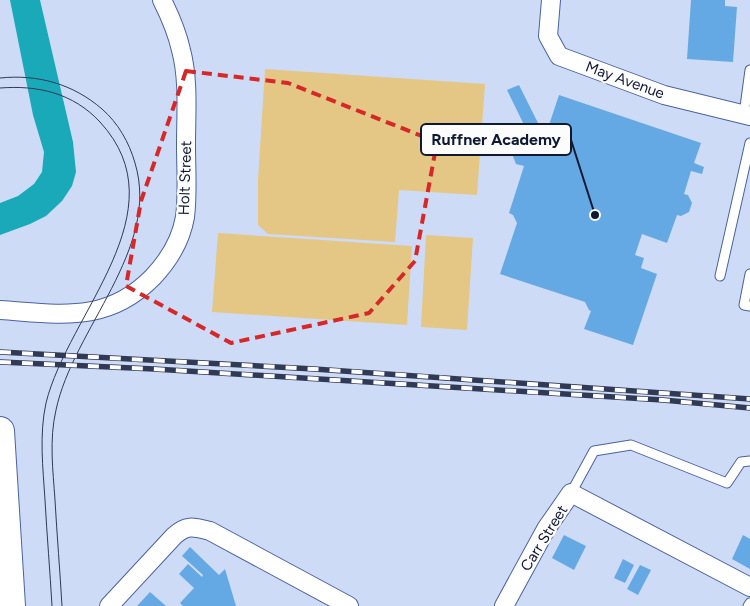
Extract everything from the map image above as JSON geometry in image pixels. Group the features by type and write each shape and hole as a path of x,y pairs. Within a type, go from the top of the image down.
{"highway":[{"path":"0,431 11,606"}],"street":[{"name":"Holt Street","path":"0,310 67,314 89,313 107,308 139,290 158,271 174,249 180,237 185,210 186,81 181,50 173,23 162,0"},
{"name":"May Avenue","path":"551,0 548,36 559,56 664,95 747,115"},
{"name":"Carr Street","path":"504,606 546,529 571,493 750,587"},
{"path":"109,606 180,531 189,527 210,531 348,606"}],"lane":[{"path":"747,115 750,70"},
{"path":"720,276 750,143"},
{"path":"750,274 744,305 750,306"},
{"path":"571,493 594,451 631,445 727,484 741,462 750,461"}],"highlighted area":[{"path":"186,71 288,83 437,142 415,261 369,313 231,343 126,286 141,201"}],"shaded area":[{"path":"265,69 485,84 477,195 399,190 395,242 268,234 258,225 258,180"},
{"path":"218,233 412,246 407,325 212,312"},
{"path":"426,235 473,238 467,330 421,327"}],"water":[{"path":"10,0 40,0 73,142 76,172 72,186 62,201 46,216 0,235 0,203 18,196 34,184 42,172 44,152 33,115"}],"building":[{"path":"691,0 725,0 725,6 737,7 733,62 687,59"},
{"path":"519,85 539,125 548,128 559,95 701,143 694,163 704,167 702,174 691,171 684,194 688,195 692,203 689,212 681,216 677,215 667,243 642,234 635,255 644,258 641,268 657,274 633,345 584,329 591,311 585,302 500,274 517,223 513,215 509,213 524,166 516,164 512,154 515,145 524,140 527,131 507,90"},
{"path":"564,535 586,546 574,570 552,558"},
{"path":"743,535 750,539 750,569 732,559"},
{"path":"190,547 219,575 225,569 236,606 183,606 180,603 194,588 179,574 188,564 202,577 203,575 182,556"},
{"path":"623,559 634,565 625,583 614,578"},
{"path":"640,565 651,570 638,595 627,589"},
{"path":"150,592 166,606 137,606"}],"tram line":[{"path":"0,78 41,79 67,87 91,100 108,114 130,148 135,163 140,195 136,226 126,258 79,349 65,380 56,410 52,444 62,606"},
{"path":"0,88 28,88 54,93 67,98 90,112 100,122 122,156 129,191 125,226 112,262 58,369 46,403 42,452 52,606"}],"railway":[{"path":"0,352 314,369 750,399"},
{"path":"0,362 154,369 663,400 750,408"}],"place":[{"name":"Ruffner Academy","path":"595,215"}]}
